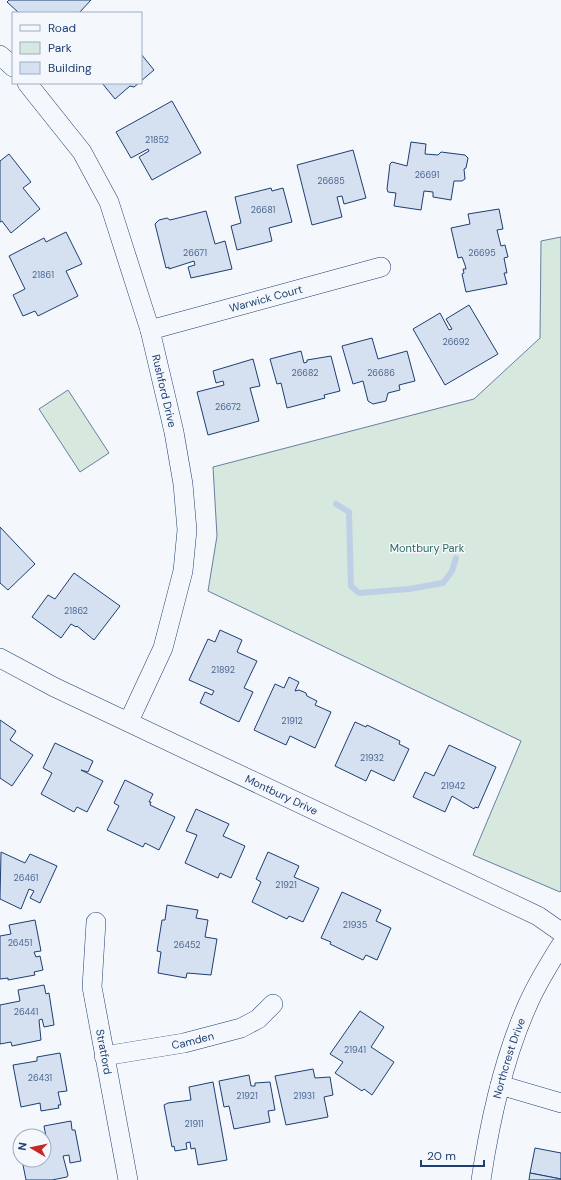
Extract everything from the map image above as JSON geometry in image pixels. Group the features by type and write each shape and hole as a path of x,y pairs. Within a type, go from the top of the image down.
{"street":[{"path":"0,55 12,66"},
{"name":"Rushford Drive","path":"28,84 82,152 109,202 150,330 174,432 183,484 187,530 183,571 163,648 130,721"},
{"name":"Warwick Court","path":"150,330 381,267"},
{"name":"Montbury Drive","path":"0,658 54,687 130,721 538,916 561,932"},
{"name":"Stratford","path":"96,922 92,987 128,1180"},
{"name":"Northcrest Drive","path":"481,1180 486,1146 507,1059 528,1003 561,945"},
{"name":"Camden","path":"104,1056 184,1042 241,1028 258,1019 272,1004"},
{"path":"500,1085 561,1103"}],"green space":[{"name":"Montbury Park","path":"561,237 560,892 473,855 521,741 208,591 217,536 213,467 474,399 540,338 541,241"},
{"path":"68,390 109,453 80,472 39,409"}],"building":[{"path":"9,0 91,0 80,12 18,12 7,2"},
{"path":"142,55 154,70 142,80"},
{"path":"103,84 138,84 134,87 130,86 115,99"},
{"path":"172,101 201,153 152,180 139,157 149,151 148,149 131,158 116,132"},
{"path":"411,142 426,144 425,154 438,155 441,152 465,155 468,158 466,168 464,169 465,179 462,181 454,181 451,200 433,197 433,192 424,191 421,210 394,206 396,193 388,192 387,189 390,164 392,162 407,166"},
{"path":"353,150 366,198 344,204 342,196 337,197 342,217 312,225 297,165"},
{"path":"9,154 31,182 23,188 40,209 11,233 2,221 0,222 0,161"},
{"path":"271,188 272,191 283,188 292,222 269,228 272,241 237,250 231,226 241,223 235,197"},
{"path":"499,209 503,229 497,230 501,246 505,245 508,257 504,258 507,273 504,273 507,284 466,292 462,274 464,273 463,269 466,269 462,257 458,258 451,228 470,224 468,214"},
{"path":"206,211 215,244 225,241 232,269 191,278 188,267 195,265 194,261 169,269 169,267 166,268 155,224 159,220 167,218 170,220"},
{"path":"66,232 82,264 66,271 78,296 38,316 35,311 23,316 13,295 25,289 9,256 44,238 46,242"},
{"path":"469,305 498,354 445,385 413,329 440,313 449,330 452,329 446,319"},
{"path":"372,338 378,359 407,351 415,381 399,385 400,390 388,393 386,401 373,404 368,401 363,381 353,384 342,346"},
{"path":"301,351 304,363 307,362 307,360 331,356 340,391 324,395 325,398 287,408 281,383 277,384 270,359"},
{"path":"253,359 260,386 250,388 259,421 208,435 197,392 224,385 223,381 216,383 213,371"},
{"path":"0,527 35,564 8,590 0,583"},
{"path":"74,573 120,606 94,640 77,626 76,627 71,624 61,638 32,617 48,595 55,599"},
{"path":"220,630 242,640 237,652 257,661 244,688 253,692 239,722 200,703 205,692 212,695 214,691 189,680 208,639 215,642"},
{"path":"289,677 299,682 295,691 299,690 306,693 307,696 317,701 315,705 331,712 315,748 290,736 286,745 254,730 275,684 284,688"},
{"path":"0,720 16,731 10,740 33,755 12,786 0,778"},
{"path":"355,722 366,727 367,725 400,741 399,744 409,749 394,781 371,770 366,781 335,766"},
{"path":"55,743 93,761 88,772 81,770 103,781 87,812 77,807 74,812 41,794 52,773 43,768"},
{"path":"449,745 496,767 478,808 475,807 474,809 452,796 445,812 413,797 425,772 434,776"},
{"path":"125,780 153,794 149,802 151,802 150,805 175,817 159,850 145,843 143,847 107,830 119,806 114,803"},
{"path":"196,809 229,824 223,836 245,846 231,878 220,873 218,878 185,863 197,835 186,831"},
{"path":"1,852 25,863 30,854 57,866 40,903 30,898 34,891 29,889 21,909 0,899"},
{"path":"268,852 299,866 294,877 319,888 303,922 289,916 287,919 252,902 261,882 256,879"},
{"path":"342,892 381,910 376,921 391,928 377,960 366,955 363,960 321,938"},
{"path":"167,905 198,910 196,918 208,920 205,937 217,939 211,975 187,973 186,978 158,973 161,952 157,951 162,920 165,920"},
{"path":"35,920 41,951 34,952 36,957 40,956 43,970 34,972 35,975 8,980 8,978 0,979 0,936 11,934 9,925"},
{"path":"44,985 46,994 49,993 54,1025 44,1027 42,1019 39,1020 41,1040 12,1046 11,1042 0,1044 0,1005 20,1001 18,990"},
{"path":"360,1011 384,1027 371,1047 394,1062 372,1095 364,1089 362,1091 335,1073 343,1062 330,1054"},
{"path":"60,1053 67,1091 58,1092 61,1105 58,1105 59,1108 41,1111 40,1103 21,1107 13,1065 37,1061 37,1057"},
{"path":"313,1069 315,1078 330,1077 333,1095 324,1097 328,1117 286,1125 275,1076"},
{"path":"249,1075 251,1086 255,1086 255,1083 270,1082 275,1110 268,1111 270,1122 234,1129 229,1106 224,1107 219,1081"},
{"path":"213,1082 227,1160 198,1165 195,1148 191,1149 190,1142 186,1143 187,1149 175,1151 174,1146 172,1147 164,1105 168,1103 191,1100 189,1087"},
{"path":"71,1121 72,1130 75,1130 81,1161 70,1163 69,1155 63,1156 68,1175 67,1177 52,1180 26,1180 24,1168 52,1168 52,1128 44,1128 44,1126"},
{"path":"535,1148 561,1153 561,1179 530,1173"},
{"path":"530,1173 561,1179 561,1180 529,1180"}],"waterway":[{"path":"336,504 349,512 351,586 359,593 409,589 443,583 452,571 456,558"}]}
